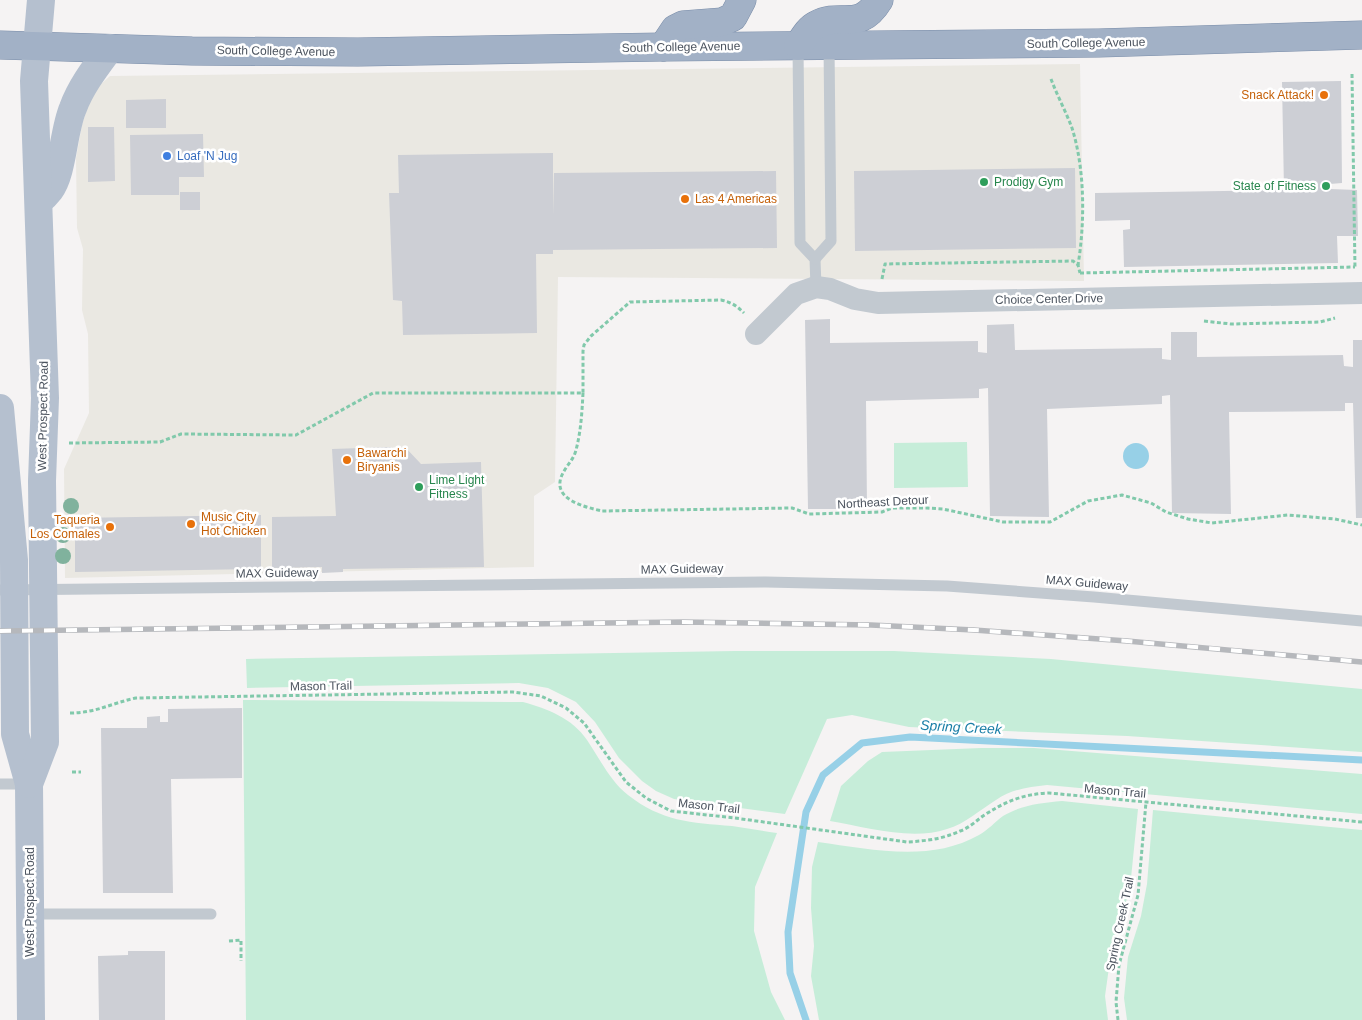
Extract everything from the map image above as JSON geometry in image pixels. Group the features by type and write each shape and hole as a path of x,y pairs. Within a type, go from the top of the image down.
{"highway":[{"path":"663,47 675,29 683,25 722,22 733,17 742,0"},
{"path":"798,46 815,26 825,22 862,18 869,14 879,0"},
{"name":"South College Avenue","path":"0,45 358,52 829,45 1099,44 1362,35"}],"main road":[{"name":"West Prospect Road","path":"29,784 45,742 42,481 45,398 34,81 41,0"},
{"path":"39,201 50,191 55,182 72,108 83,87 110,48"},
{"name":"West Prospect Road","path":"0,408 14,560 7,590 8,651 15,734 29,784 30,1020"}],"street":[{"name":"Choice Center Drive","path":"816,287 830,289 855,299 878,303 1358,283"},
{"path":"752,326 796,294 816,287"}],"lane":[{"path":"815,259 831,241 829,45"},
{"path":"798,46 800,243 815,259 816,287"},
{"name":"MAX Guideway","path":"7,590 785,582 957,587 1362,621"},
{"path":"0,784 29,784"},
{"path":"30,914 211,914"}],"path":[{"path":"1352,74 1355,267 1358,283"},
{"path":"1051,79 1072,129 1081,167 1082,242 1078,265 1081,278"},
{"path":"880,288 885,264 1073,261 1078,265"},
{"path":"1080,272 1355,267"},
{"path":"69,442 160,442 181,434 296,435 373,393 583,392 584,345 591,336 630,302 721,300 737,307 752,326"},
{"name":"Northeast Detour","path":"583,392 576,452 563,472 560,481 561,490 574,503 602,511 792,508 809,514 882,512 892,508 927,508 942,509 1003,522 1050,522 1088,501 1122,495 1151,503 1166,512 1181,517 1212,523 1288,515 1335,519 1362,525"},
{"name":"Mason Trail","path":"66,712 80,713 98,710 124,700 136,698 492,692 513,692 541,696 566,708 584,723 626,782 646,798 671,811 736,818 907,842 927,841 946,836 962,830 999,805 1016,798 1049,793 1362,822"},
{"path":"72,772 81,772"},
{"name":"Spring Creek Trail","path":"1118,1020 1116,1002 1119,965 1138,895 1146,802"},
{"path":"229,941 241,940 241,961"}],"shaded area":[{"path":"1080,64 1084,281 558,277 555,482 534,496 534,567 65,578 64,469 89,413 88,334 82,310 83,249 77,228 76,158 87,109 93,95 110,76"}],"green space":[{"path":"967,442 968,487 894,488 894,443"},
{"path":"735,651 894,651 1051,659 1362,689 1362,752 1127,736 909,727 852,715 827,719 785,814 674,799 656,791 642,781 619,758 595,722 576,702 548,688 519,683 247,688 246,659"},
{"path":"243,700 523,702 559,715 581,732 616,783 640,804 665,815 690,822 777,833 755,887 754,931 771,992 785,1020 246,1020"},
{"path":"1034,748 1362,774 1362,814 1047,785 1008,793 960,824 933,832 919,834 888,832 830,821 841,786 868,761 882,752"},
{"path":"1062,801 1138,809 1130,888 1111,953 1105,996 1108,1020 819,1020 811,976 814,946 811,908 812,867 818,842 900,852 940,849 960,844 979,835 1003,816 1017,809"},
{"path":"1153,810 1362,830 1362,1020 1127,1020 1124,998 1128,957 1141,916 1147,884"}],"water":[{"path":"1136,443 1145,447 1149,456 1145,465 1136,469 1127,465 1123,456 1127,447"}],"building":[{"path":"1341,81 1342,183 1330,184 1330,189 1357,190 1358,236 1337,236 1338,263 1124,267 1123,230 1130,229 1130,220 1095,221 1095,193 1284,190 1282,82"},
{"path":"166,99 166,128 126,128 126,100"},
{"path":"88,127 114,127 115,181 88,182"},
{"name":"Loaf 'N Jug","path":"203,134 204,177 179,177 179,195 131,195 130,135"},
{"path":"553,153 553,215 554,173 776,171 777,248 553,250 553,254 536,254 537,333 403,335 402,301 393,300 389,193 399,193 398,155"},
{"path":"1075,168 1076,248 855,251 854,171"},
{"path":"180,192 200,192 200,210 180,210"},
{"path":"830,319 830,343 978,341 978,352 987,353 987,325 1014,324 1015,350 1162,348 1162,359 1171,360 1171,332 1197,332 1197,357 1343,355 1344,366 1353,367 1353,340 1362,340 1362,518 1356,518 1353,403 1345,403 1345,411 1229,412 1231,514 1172,513 1170,395 1162,396 1162,404 1047,409 1049,517 990,516 988,388 979,389 979,398 866,401 867,509 808,509 805,320"},
{"path":"404,446 421,464 481,462 484,567 343,569 343,572 322,573 322,567 272,568 272,517 336,516 332,449 391,447 392,459"},
{"path":"261,515 261,569 75,572 75,518"},
{"path":"242,708 242,778 171,779 173,893 103,893 101,728 147,728 147,717 160,716 160,722 168,722 168,709"},
{"path":"128,951 165,951 165,1020 99,1020 98,956 128,955"}],"waterway":[{"name":"Spring Creek","path":"806,1020 790,973 788,932 806,812 823,775 862,743 910,737 1362,760"}],"railway":[{"path":"0,631 683,622 871,625 1127,641 1362,662"}],"place":[{"name":"Snack Attack!","path":"1324,95"},
{"name":"Loaf 'N Jug","path":"167,156"},
{"name":"Prodigy Gym","path":"984,182"},
{"name":"State of Fitness","path":"1326,186"},
{"name":"Las 4 Americas","path":"685,199"},
{"name":"Bawarchi Biryanis","path":"347,460"},
{"name":"Lime Light Fitness","path":"419,487"},
{"name":"Music City Hot Chicken","path":"191,524"},
{"name":"Taqueria Los Comales","path":"110,527"}]}
